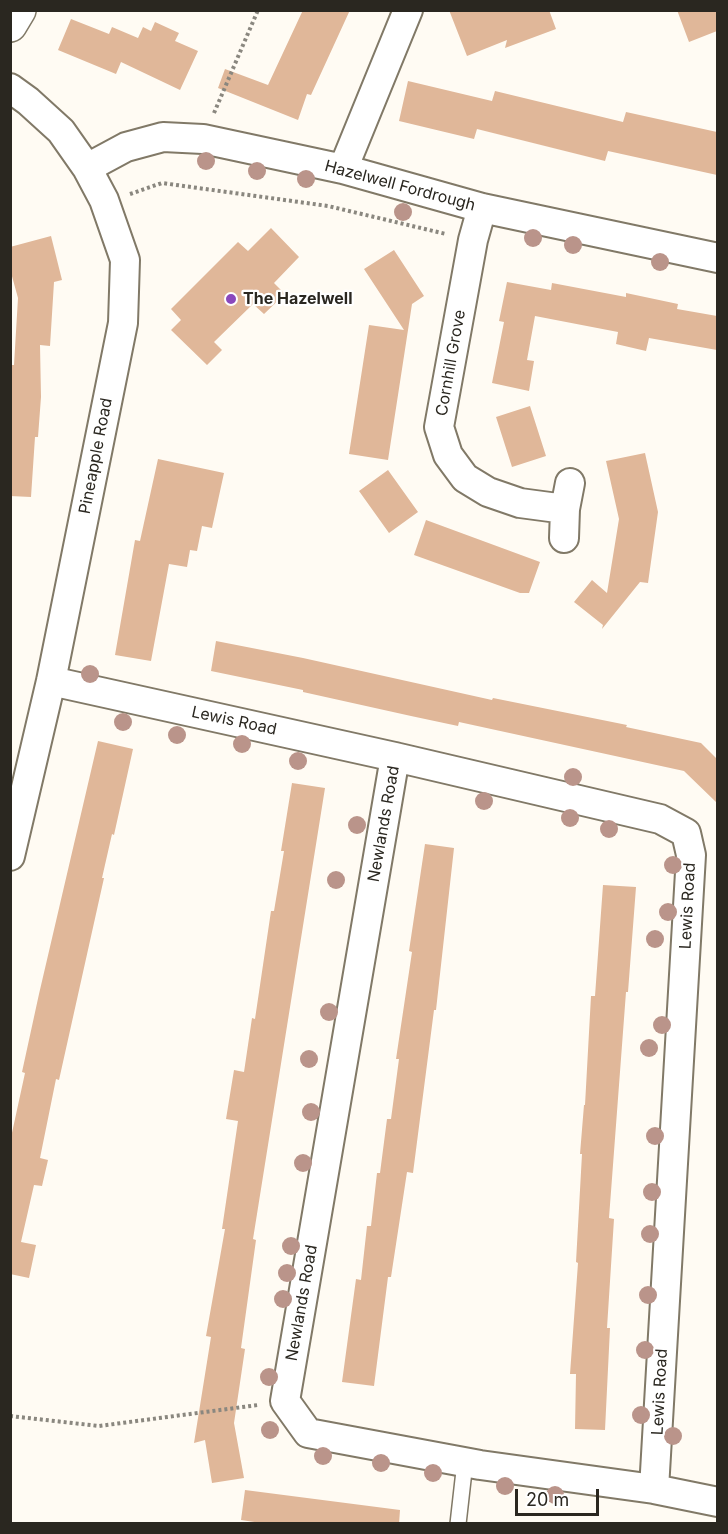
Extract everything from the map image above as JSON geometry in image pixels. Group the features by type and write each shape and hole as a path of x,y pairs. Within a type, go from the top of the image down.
{"main road":[{"path":"10,25 19,10"}],"street":[{"path":"343,168 408,10"},
{"name":"Pineapple Road","path":"10,88 61,131 87,168 104,200 125,260 123,323 51,681 10,856"},
{"name":"Hazelwell Fordrough","path":"87,168 126,147 163,137 203,139 343,168 482,208 717,258"},
{"name":"Cornhill Grove","path":"482,208 473,240 440,427 448,455 465,478 488,492 520,503 568,496 564,538"},
{"name":"Lewis Road","path":"51,681 395,757 660,819 686,833 691,855 654,1489"},
{"name":"Newlands Road","path":"285,1401 395,757"},
{"path":"285,1401 308,1433 465,1462 654,1489 717,1502"}],"lane":[{"path":"458,1524 465,1462"}],"path":[{"path":"203,139 258,10"},
{"path":"104,200 162,183 328,206 473,240"},
{"path":"10,1416 99,1426 285,1401"}],"building":[{"path":"303,10 350,10 311,95 307,94 298,120 218,88 225,69 268,85"},
{"path":"449,10 549,10 556,29 505,48 507,40 467,56"},
{"path":"677,10 717,10 717,31 689,42"},
{"path":"71,19 109,34 112,27 138,38 143,27 151,31 155,22 179,33 175,41 198,51 180,90 121,62 116,74 58,50"},
{"path":"408,81 492,101 495,91 623,122 626,112 717,132 717,175 608,151 605,161 477,129 474,139 399,121"},
{"name":"The Hazelwell","path":"271,228 299,257 274,283 285,294 264,314 253,304 214,342 222,350 207,365 171,330 181,320 171,309 238,242 248,251"},
{"path":"51,236 62,280 54,282 50,346 40,345 41,397 38,437 35,437 31,497 10,496 10,365 14,365 18,298 10,269 10,247"},
{"path":"394,250 424,296 412,304 388,460 349,454 369,325 404,330 364,269"},
{"path":"507,282 551,290 552,283 626,297 626,293 678,304 677,309 717,316 717,350 649,338 646,351 616,344 618,332 535,316 527,360 534,361 529,391 492,383 504,322 499,321"},
{"path":"530,406 546,456 512,467 496,417"},
{"path":"645,453 658,512 648,583 640,582 602,629 603,625 574,602 592,580 607,593 619,519 606,461"},
{"path":"158,459 224,473 212,528 202,526 197,551 190,550 187,567 169,564 151,661 115,655 135,540 140,541"},
{"path":"388,470 418,512 389,533 359,491"},
{"path":"426,520 540,562 529,593 520,593 414,555"},
{"path":"216,641 492,700 493,698 627,725 626,727 701,743 717,759 717,803 684,771 459,722 458,726 211,671"},
{"path":"98,741 133,749 102,878 104,878 59,1080 56,1079 40,1158 48,1160 42,1186 34,1185 21,1242 36,1245 29,1278 10,1274 10,1142 39,994"},
{"path":"292,783 325,788 253,1239 256,1240 241,1348 245,1349 234,1423 244,1478 212,1483 205,1440 194,1443 211,1337 206,1336 225,1229 222,1229 238,1121 226,1119 234,1070 244,1072 252,1018 255,1019 271,911 274,911 284,851 281,851"},
{"path":"425,844 454,848 436,1010 434,1010 413,1173 407,1172 391,1277 388,1277 374,1386 342,1382 356,1279 361,1280 367,1226 371,1226 377,1173 380,1173 387,1119 391,1119 399,1059 396,1059 412,952 409,951"},
{"path":"603,885 636,887 609,1218 614,1219 607,1328 610,1328 605,1430 575,1429 576,1374 570,1374 578,1263 576,1262 582,1154 580,1154 591,996 595,996"},
{"path":"245,1490 400,1510 399,1524 268,1524 241,1520"}],"place":[{"name":"The Hazelwell","path":"231,299"}]}
